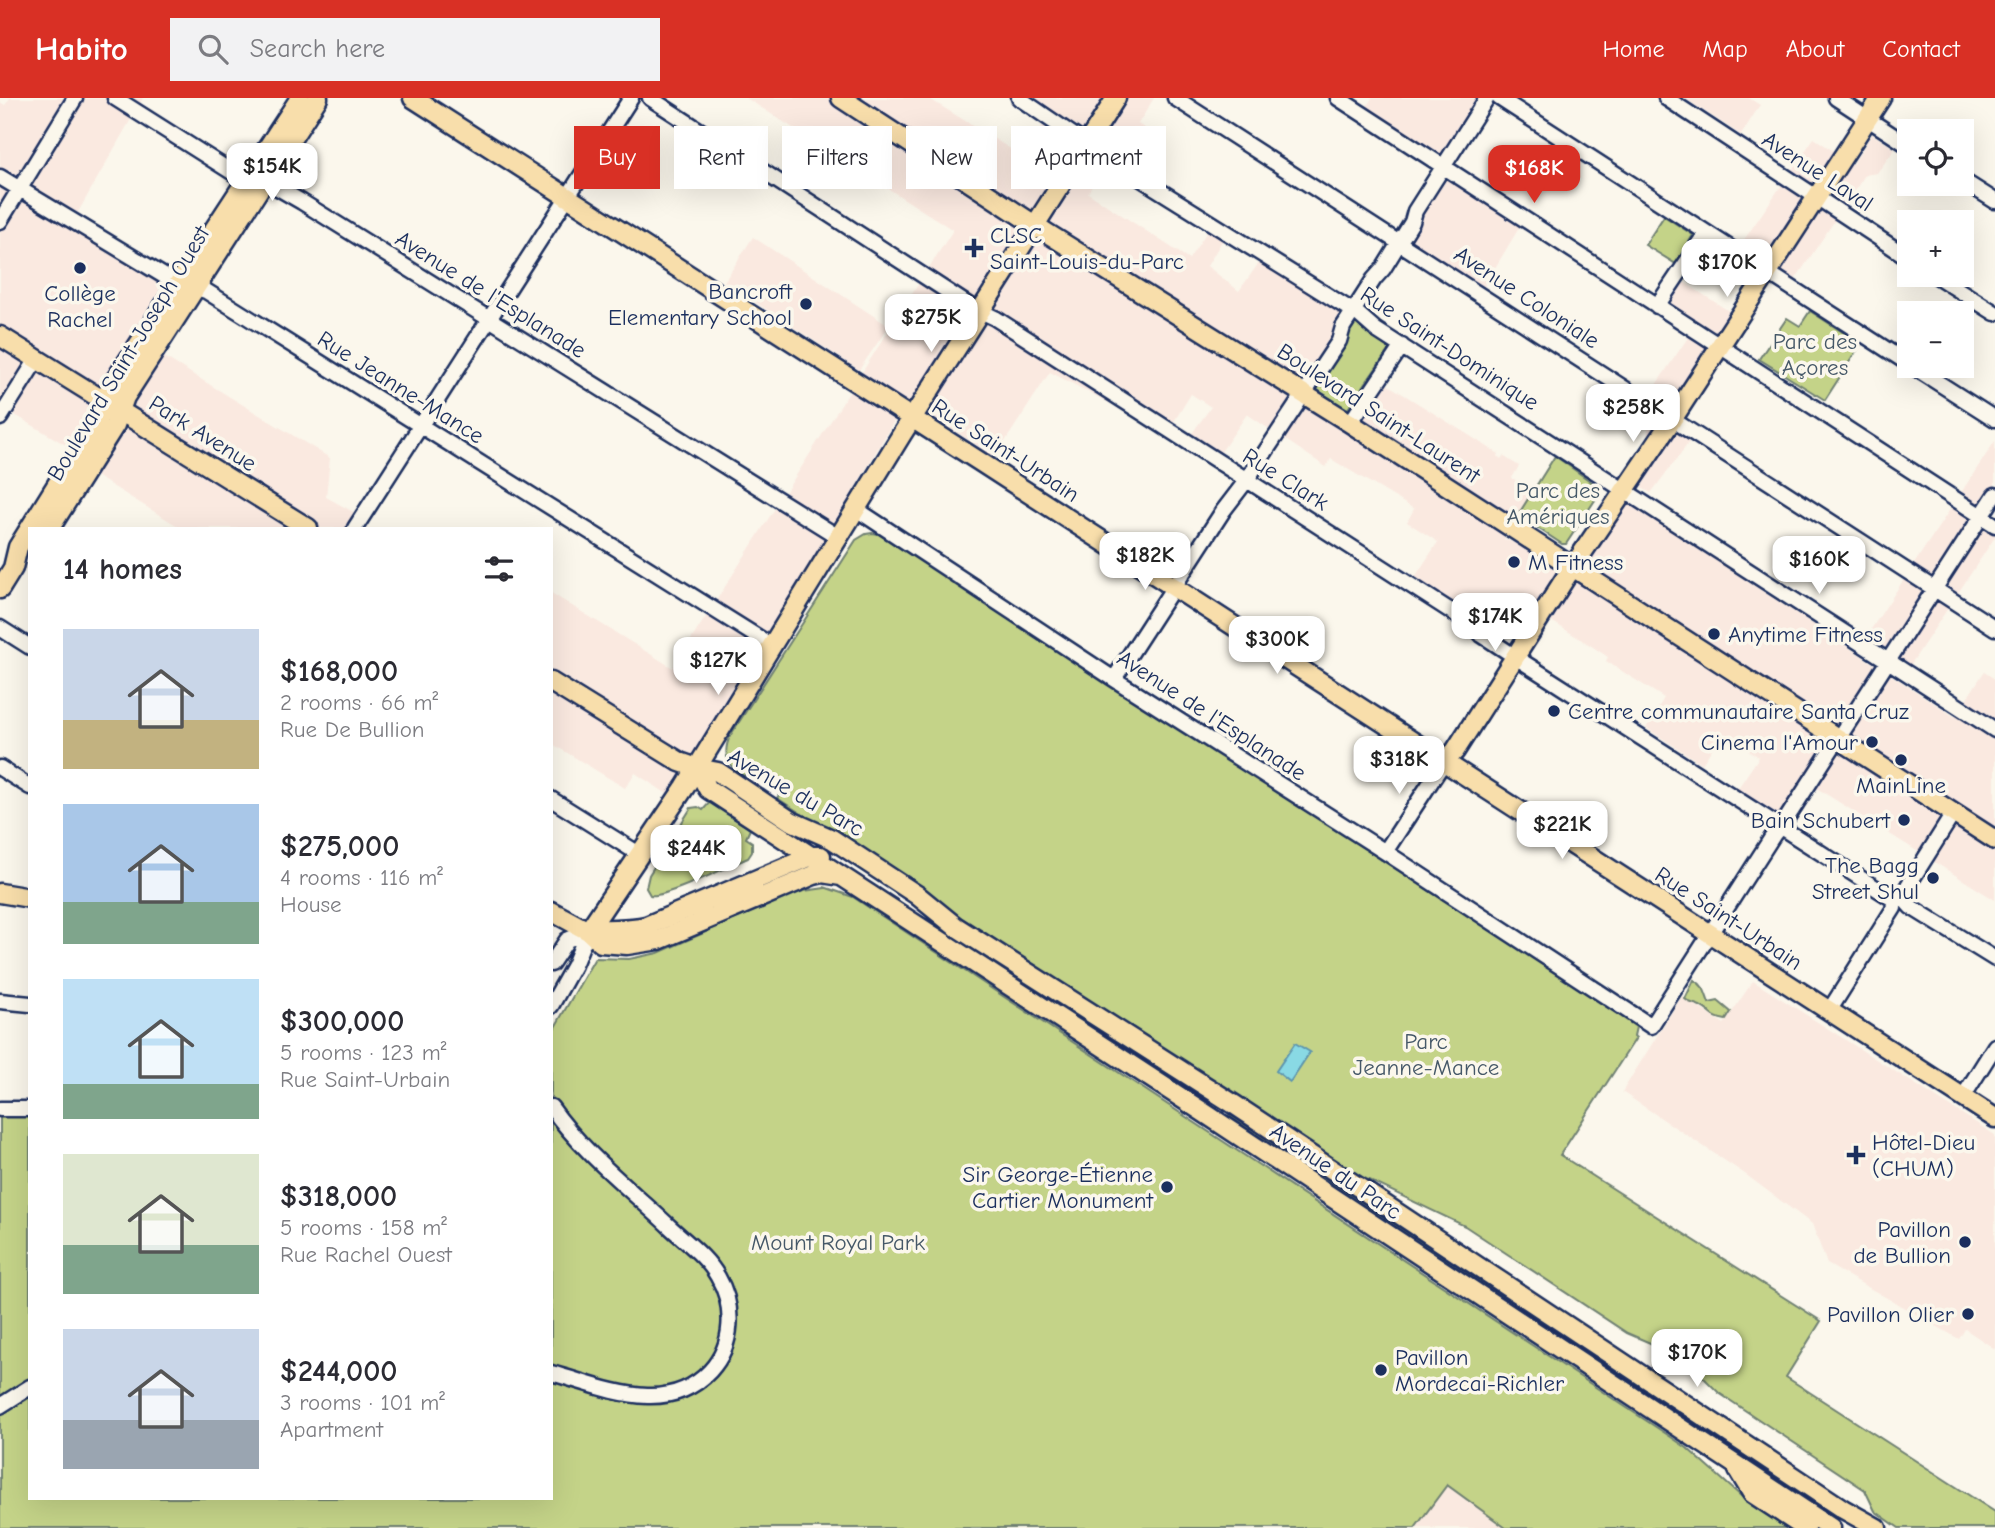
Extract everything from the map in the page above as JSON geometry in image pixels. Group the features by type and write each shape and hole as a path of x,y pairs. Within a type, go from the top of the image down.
{"main road":[{"name":"Boulevard Saint-Joseph Ouest","path":"50,524 100,415 113,406 110,388 187,286 256,178 300,98"},
{"name":"Boulevard Saint-Joseph Ouest","path":"256,178 318,98"},
{"name":"Rue Saint-Urbain","path":"413,98 1995,1118"},
{"name":"Boulevard Saint-Laurent","path":"841,98 1995,840"},
{"path":"1098,126 1116,98"},
{"path":"1444,762 1455,751 1881,98"},
{"path":"588,931 697,768 912,418 1058,189"},
{"name":"Park Avenue","path":"0,336 306,527"},
{"name":"Boulevard Saint-Joseph Ouest","path":"0,589 7,563 18,547 28,540"},
{"path":"7,563 28,559"},
{"path":"553,683 680,762 697,768"},
{"name":"Avenue du Parc","path":"697,768 708,789 1831,1528"},
{"name":"Avenue du Parc","path":"697,768 718,772 790,821 832,839 917,895 955,926 1225,1099 1843,1509 1877,1528"},
{"name":"Avenue du Parc","path":"812,856 824,855 843,860 909,904 955,926"},
{"path":"588,931 605,927 626,929 646,926 812,856"},
{"path":"553,912 588,931 597,941 611,945 659,940 814,875 831,873 845,877"},
{"path":"0,893 28,898"},
{"path":"1734,1464 1752,1493 1805,1528"},
{"path":"1843,1509 1845,1528"}],"street":[{"path":"0,221 75,98"},
{"name":"Avenue de l'Esplanade","path":"115,98 235,174 256,178 489,319 840,538"},
{"path":"356,527 631,98"},
{"name":"Rue Clark","path":"650,98 1474,626 1482,635 1779,827 1995,958"},
{"name":"Rue Saint-Dominique","path":"1019,98 1060,126"},
{"name":"Avenue Coloniale","path":"1174,98 1995,628"},
{"path":"1338,98 1995,525"},
{"path":"1114,680 1223,511 1339,341 1343,327 1412,222 1415,211 1487,98"},
{"path":"1499,98 1897,356"},
{"name":"Avenue Laval","path":"1666,98 1897,250"},
{"path":"1836,98 1897,138"},
{"name":"Rue Jeanne-Mance","path":"0,177 169,279 206,290 772,646"},
{"path":"1974,188 1995,201"},
{"name":"Rue Saint-Dominique","path":"1158,189 1353,312 1995,730"},
{"path":"1657,306 1706,233"},
{"path":"1954,287 1995,313"},
{"path":"1350,423 1402,346"},
{"path":"0,418 37,359"},
{"path":"1931,378 1995,419"},
{"path":"1710,935 1995,495"},
{"name":"Avenue de l'Esplanade","path":"856,509 1114,680 1385,852 1651,1026 1710,935"},
{"path":"0,628 28,647"},
{"path":"1385,852 1435,771 1444,762"},
{"path":"0,768 28,786"},
{"path":"553,800 639,854"},
{"path":"1829,1011 1953,814"},
{"path":"553,961 568,940 588,931"},
{"path":"553,1002 574,965 588,931"},
{"path":"0,1001 28,1004"},
{"path":"1963,1097 1995,1046"},
{"path":"0,1109 28,1109"},
{"path":"553,1109 592,1154 712,1268 727,1296 730,1319 728,1336 716,1364 697,1382 676,1394 656,1398 636,1396 553,1371"},
{"path":"553,1125 702,1265 716,1286 723,1315 720,1340 707,1364 687,1382 671,1388 657,1392 641,1391 553,1370"},
{"path":"0,1401 28,1385"},
{"path":"0,1406 28,1385"}],"shaded area":[{"path":"10,98 143,98 73,221 159,279 155,285 159,287 159,291 130,336 330,458 326,497 359,515 363,527 179,527 86,470 76,451 0,406 0,102 5,105"},
{"path":"746,98 928,98 973,126 906,126 906,189 997,189 997,141 1011,149 1011,189 1090,189 1088,193 1189,259 1214,221 1228,231 1207,266 1239,291 1261,260 1348,314 1296,394 1352,430 1382,381 1499,454 1501,459 1503,456 1519,466 1512,478 1532,491 1504,539 1562,560 1573,567 1625,491 1631,505 1955,717 1984,672 1995,679 1995,900 1810,784 1785,821 1732,797 1759,757 1722,734 1702,764 1646,728 1664,698 1606,661 1608,657 1540,614 1534,621 1516,610 1497,639 1413,580 1438,542 1407,522 1414,509 1331,459 1326,467 1247,414 1214,462 1185,443 1211,407 1191,394 1167,433 1050,372 995,457 908,401 675,799 635,773 625,788 553,744 553,594 673,668 953,230 889,189 892,189 892,126 790,126"},
{"path":"1033,98 1154,98 1138,124 1141,126 1043,126 1053,111"},
{"path":"1372,98 1488,98 1443,166 1362,114"},
{"path":"1684,98 1749,98 1760,105 1741,135"},
{"path":"1872,134 1895,149 1877,173 1865,175 1791,286 1768,272 1719,346 1678,432 1690,441 1651,493 1642,488 1650,411 1645,401 1687,339 1692,327 1658,305 1676,277 1738,317 1767,272 1735,253 1814,138 1853,164"},
{"path":"1445,169 1522,223 1483,288 1405,238"},
{"name":"Bancroft Elementary School","path":"753,237 889,326 859,370 724,282"},
{"path":"1995,441 1995,537 1907,670 1864,640"},
{"name":"Hôtel-Dieu (CHUM)","path":"1753,981 1995,1135 1995,1349 1965,1329 1959,1339 1827,1264 1812,1224 1745,1174 1622,1092 1682,996 1724,1024"},
{"path":"1446,1482 1506,1528 1408,1528"}],"green space":[{"path":"1664,216 1693,235 1676,264 1645,245"},
{"name":"Parc des Açores","path":"1810,311 1861,344 1825,400 1759,359 1787,318 1800,326"},
{"path":"1355,322 1392,345 1347,410 1316,389"},
{"name":"Parc des Amériques","path":"1555,456 1601,491 1566,544 1518,515"},
{"name":"Parc Jeanne-Mance","path":"872,533 879,534 1629,1020 1636,1027 1636,1038 1560,1155 1821,1321 1786,1377 1995,1512 1995,1528 1899,1528 1875,1511 1865,1490 1719,1393 1683,1357 1627,1333 1465,1226 1358,1175 777,798 783,789 751,768 744,776 734,768 726,754 730,736 856,540"},
{"path":"710,802 750,829 746,838 752,842 752,852 748,858 698,881 668,892 650,895 646,888 649,875 691,808 698,807 703,810"},
{"name":"Mount Royal Park","path":"825,888 853,897 1668,1435 1687,1448 1751,1505 1786,1528 1506,1528 1447,1485 1415,1528 0,1528 0,1117 28,1116 28,1500 553,1500 553,1031 595,958 629,959 658,953 797,892"},
{"path":"1694,980 1703,987 1709,1003 1718,1001 1731,1012 1726,1020 1717,1018 1685,999"},
{"path":"1105,1035 1208,1101 1205,1106 1103,1037"},
{"path":"1229,1115 1507,1298 1503,1303 1226,1120"},
{"path":"1591,1357 1614,1368 1826,1507 1822,1513 1589,1360"}],"water":[{"path":"1295,1043 1310,1052 1290,1082 1276,1071"}],"place":[{"name":"CLSC Saint-Louis-du-Parc","path":"974,248"},
{"name":"Collège Rachel","path":"80,268"},
{"name":"Bancroft Elementary School","path":"806,304"},
{"name":"M Fitness","path":"1514,562"},
{"name":"Anytime Fitness","path":"1714,634"},
{"name":"Centre communautaire Santa Cruz","path":"1554,711"},
{"name":"Cinema l'Amour","path":"1872,742"},
{"name":"MainLine","path":"1901,760"},
{"name":"Bain Schubert","path":"1904,820"},
{"name":"The Bagg Street Shul","path":"1933,878"},
{"name":"Hôtel-Dieu (CHUM)","path":"1856,1155"},
{"name":"Sir George-Étienne Cartier Monument","path":"1167,1187"},
{"name":"Pavillon de Bullion","path":"1965,1242"},
{"name":"Pavillon Olier","path":"1968,1314"},
{"name":"Pavillon Mordecai-Richler","path":"1381,1370"}]}
